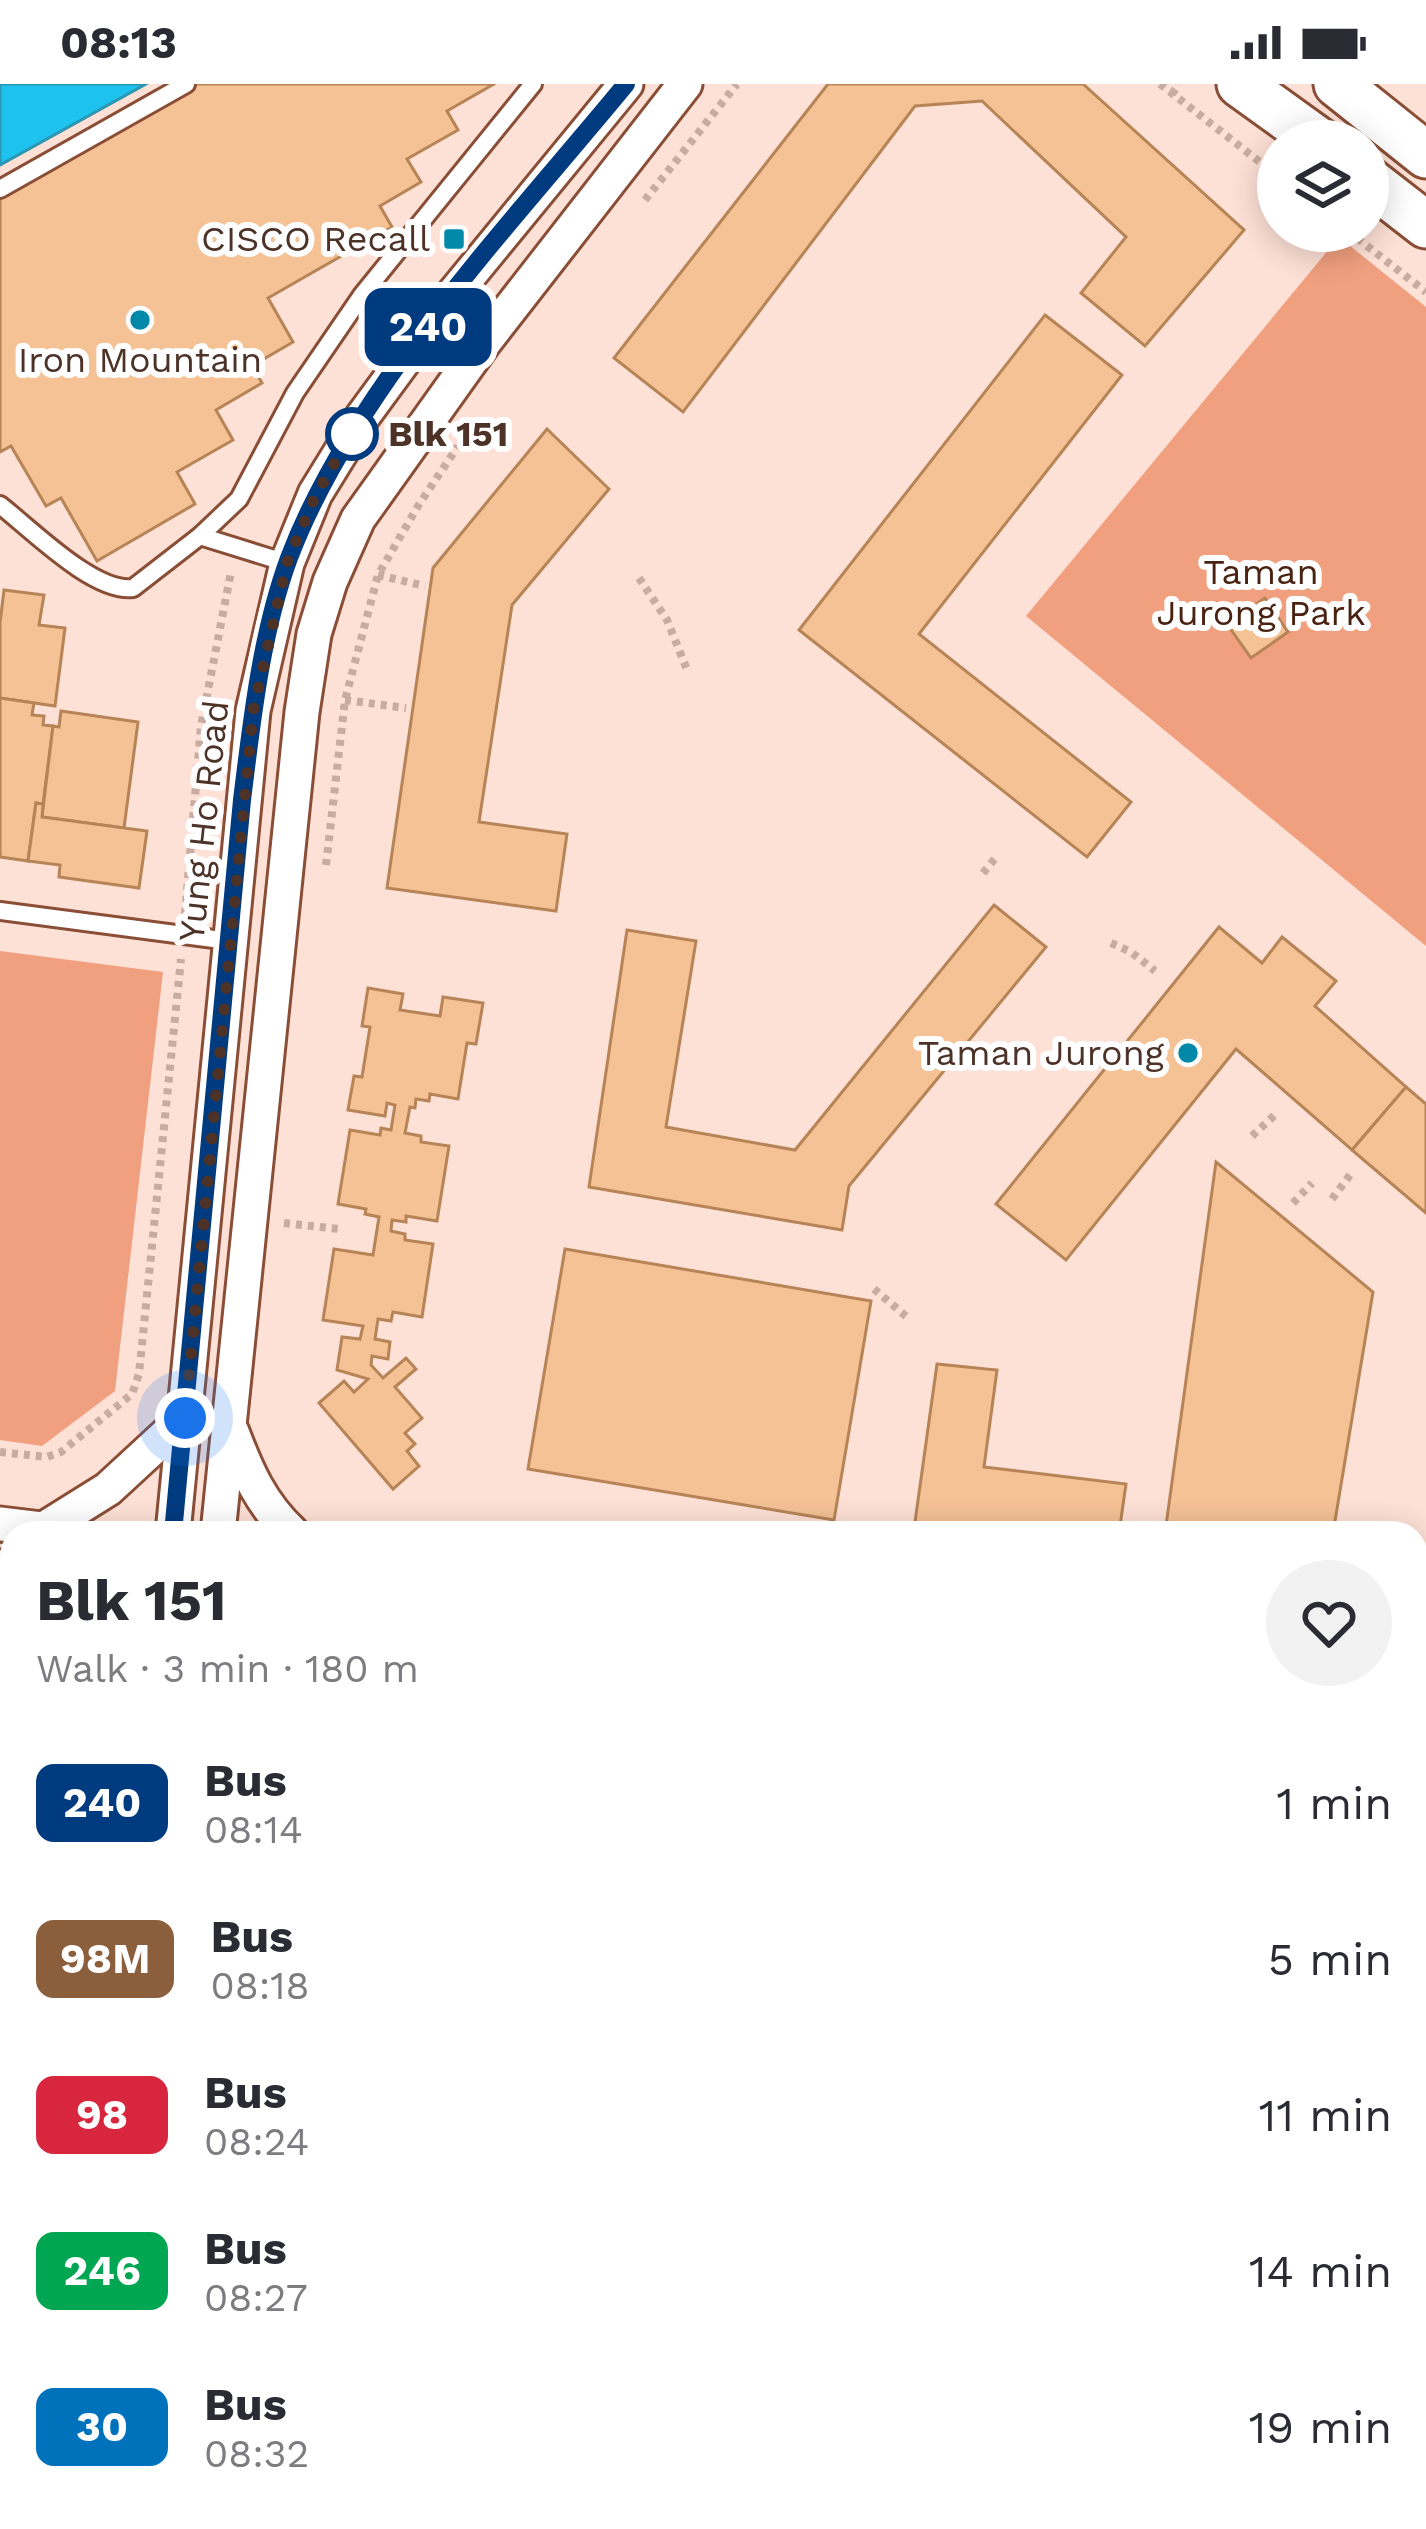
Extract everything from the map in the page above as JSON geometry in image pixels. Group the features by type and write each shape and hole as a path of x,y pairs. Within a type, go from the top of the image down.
{"main road":[{"path":"1240,84 1289,120"},
{"path":"1337,84 1426,155"},
{"path":"1389,196 1426,225"}],"street":[{"name":"Yung Ho Road","path":"174,1521 253,711 287,563 316,494 363,416 443,307 626,84"},
{"path":"219,1521 302,712 314,634 330,583 358,519 402,453 685,84"},
{"path":"71,1521 185,1418"},
{"path":"230,1424 258,1493 279,1521"}],"lane":[{"path":"0,189 186,84"},
{"path":"0,505 98,580 120,590 134,588 200,536 239,500 295,393 362,295 533,84"},
{"path":"200,536 287,563"},
{"path":"0,911 229,940"}],"path":[{"path":"1160,84 1257,160"},
{"path":"1172,94 1179,84"},
{"path":"1375,252 1426,292"},
{"path":"425,586 378,575 466,435"},
{"path":"639,578 673,632 688,673"},
{"path":"346,700 406,708"},
{"path":"983,872 998,855"},
{"path":"1111,943 1155,971"},
{"path":"1252,1136 1278,1112"},
{"path":"1332,1199 1353,1171"},
{"path":"1293,1203 1312,1183"},
{"path":"284,1222 339,1229"},
{"path":"874,1288 908,1318"}],"green space":[{"name":"Taman Jurong Park","path":"1327,252 1358,252 1426,307 1426,946 1026,616"},
{"path":"0,951 163,972 115,1391 42,1446 0,1440"}],"water":[{"path":"0,84 146,84 0,165"}],"building":[{"name":"Iron Mountain","path":"195,84 494,84 447,111 458,130 407,159 421,182 380,206 392,227 268,298 293,342 252,366 262,383 216,410 233,440 177,472 195,504 97,561 61,498 46,506 11,446 0,452 0,196"},
{"path":"828,84 1083,84 1244,230 1145,346 1081,293 1126,237 982,101 915,106 683,412 614,358"},
{"path":"1045,315 1122,375 919,634 1131,802 1087,857 799,630"},
{"path":"547,429 609,489 512,605 479,822 567,834 556,911 387,888 433,568"},
{"path":"4,590 44,595 39,625 65,628 55,706 0,698"},
{"path":"1265,598 1288,632 1251,658 1227,624"},
{"path":"0,698 34,703 32,715 44,716 43,725 53,726 43,804 36,803 28,861 0,857"},
{"path":"61,711 138,722 124,828 42,817 53,726 59,727"},
{"path":"36,803 43,804 42,817 147,831 139,888 59,877 60,865 28,861"},
{"path":"994,905 1046,947 849,1186 842,1230 589,1187 627,930 696,941 666,1127 795,1150"},
{"path":"1219,927 1262,963 1282,937 1336,981 1315,1006 1406,1087 1352,1150 1236,1049 1066,1260 996,1204"},
{"path":"368,988 403,994 400,1010 440,1016 443,997 483,1003 476,1044 467,1043 458,1099 430,1094 429,1101 416,1099 405,1133 421,1136 421,1142 449,1146 437,1221 406,1216 406,1222 392,1220 391,1231 405,1234 405,1240 433,1244 422,1317 393,1312 391,1321 378,1319 375,1339 390,1342 388,1359 372,1356 371,1365 383,1378 406,1358 416,1369 395,1387 422,1418 405,1433 415,1444 407,1451 419,1466 393,1489 319,1403 344,1381 354,1392 368,1379 337,1370 342,1337 360,1339 363,1326 323,1320 334,1249 373,1255 379,1217 365,1214 366,1209 338,1204 350,1130 380,1135 381,1128 391,1130 395,1105 387,1103 385,1116 348,1110 354,1076 362,1077 370,1027 362,1026"},
{"path":"1406,1087 1426,1104 1426,1213 1352,1150"},
{"path":"1216,1162 1373,1292 1335,1521 1167,1521"},
{"path":"565,1249 871,1301 834,1520 528,1469"},
{"path":"937,1364 997,1370 984,1467 1126,1484 1121,1521 915,1521"}],"bus line":[{"name":"240","path":"174,1521 242,800 253,711 287,563 316,494 363,416 443,307 626,84"}],"place":[{"name":"CISCO Recall","path":"454,239"},
{"name":"Iron Mountain","path":"140,320"},
{"name":"Blk 151","path":"352,434"},
{"name":"Taman Jurong","path":"1188,1053"}],"route":[{"path":"185,1418 253,711 287,563 316,494 363,416 352,434"}]}
